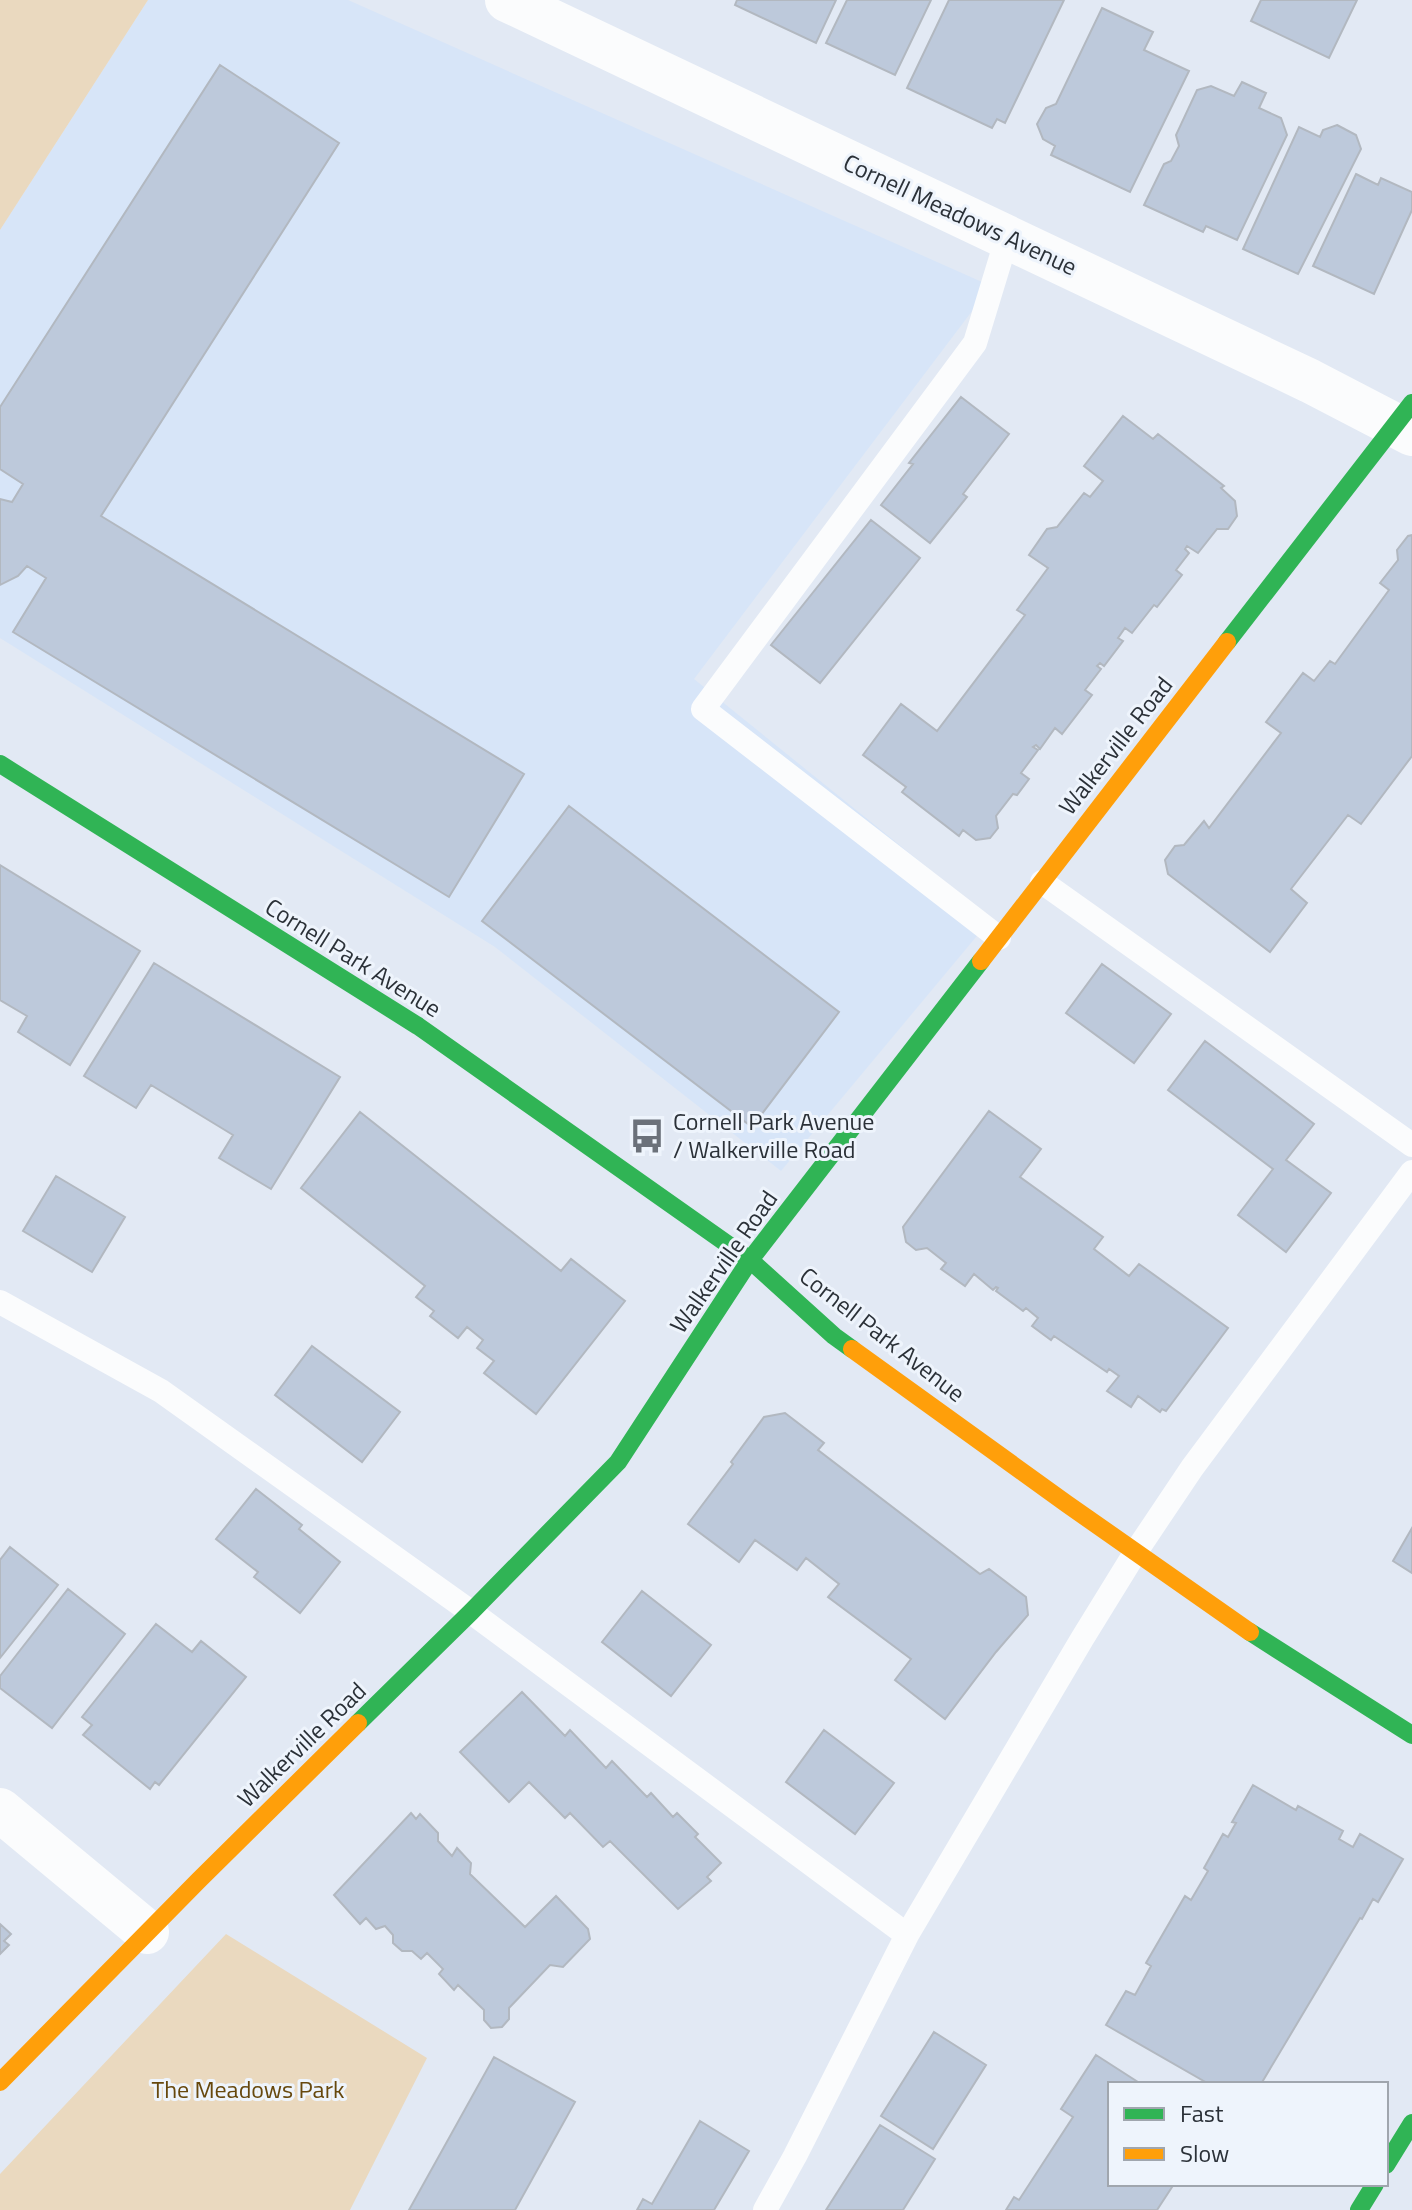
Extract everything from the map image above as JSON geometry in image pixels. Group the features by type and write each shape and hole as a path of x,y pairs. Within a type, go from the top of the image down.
{"street":[{"name":"Cornell Meadows Avenue","path":"507,0 1310,381 1407,421"},
{"name":"Walkerville Road","path":"0,2082 618,1462 750,1260 1273,582 1407,421"},
{"name":"Cornell Park Avenue","path":"0,764 418,1026 750,1260 834,1336 1135,1553 1264,1642 1412,1735"},
{"path":"0,1810 147,1932"},
{"path":"1388,2162 1412,2123"},
{"path":"1359,2210 1374,2186"}],"lane":[{"path":"999,938 703,709 975,343 1007,238"},
{"path":"1042,882 1412,1145"},
{"path":"765,2210 907,1935 1135,1553 1192,1468 1412,1172"},
{"path":"0,1302 161,1391 471,1612 907,1935"}],"shaded area":[{"path":"148,0 348,0 991,286 694,679 991,919 781,1171 495,947 0,638 0,230"}],"green space":[{"path":"0,0 148,0 0,230"},
{"name":"The Meadows Park","path":"226,1934 427,2058 350,2210 0,2210 0,2174"}],"building":[{"path":"737,0 836,0 816,43 735,5"},
{"path":"847,0 931,0 895,75 826,43"},
{"path":"949,0 1064,0 1005,123 997,119 992,128 907,88"},
{"path":"1261,0 1357,0 1329,58 1251,21"},
{"path":"1102,8 1153,32 1144,50 1189,71 1130,192 1051,155 1055,146 1043,139 1037,124 1046,108 1056,104"},
{"path":"220,65 339,143 101,516 524,774 449,897 13,632 46,578 27,566 18,576 0,585 0,499 12,502 23,484 0,469 0,407"},
{"path":"1242,82 1266,93 1259,108 1281,118 1287,135 1237,240 1206,226 1203,232 1144,205 1164,164 1171,161 1179,146 1176,135 1197,90 1211,86 1234,96"},
{"path":"1337,125 1356,135 1361,149 1298,274 1243,249 1299,127 1320,137 1323,130"},
{"path":"1356,174 1378,185 1381,178 1412,192 1412,210 1374,294 1313,266"},
{"path":"961,397 1009,434 963,494 967,497 930,543 881,505 913,464 909,463"},
{"path":"1123,416 1153,439 1158,434 1224,486 1221,488 1235,501 1237,516 1228,529 1217,529 1198,553 1187,546 1185,549 1189,553 1176,570 1182,575 1132,633 1125,628 1118,638 1123,641 1104,666 1100,663 1097,666 1101,669 1085,690 1092,695 1062,734 1055,728 1040,749 1036,745 1033,747 1038,750 1021,773 1029,779 996,816 998,828 990,838 976,840 963,830 959,836 902,792 906,787 863,755 901,704 937,731 1025,615 1017,610 1048,568 1029,555 1047,529 1057,527 1084,493 1090,497 1103,481 1084,466"},
{"path":"871,520 920,558 820,683 771,645"},
{"path":"1412,535 1412,756 1361,824 1348,815 1291,889 1307,903 1270,952 1168,874 1165,860 1175,846 1184,845 1204,821 1209,828 1281,733 1266,722 1303,673 1314,681 1330,661 1335,664 1389,590 1380,583 1398,560 1397,550"},
{"path":"569,806 839,1012 752,1127 482,921"},
{"path":"0,865 140,951 70,1065 18,1032 27,1016 0,1000"},
{"path":"154,963 340,1077 271,1189 219,1158 233,1135 151,1085 136,1108 84,1076"},
{"path":"1102,964 1171,1014 1134,1063 1066,1013"},
{"path":"1205,1041 1314,1124 1286,1160 1331,1193 1286,1252 1238,1215 1273,1169 1168,1090"},
{"path":"989,1111 1041,1149 1020,1177 1103,1237 1094,1249 1129,1276 1139,1264 1228,1328 1166,1411 1162,1409 1160,1412 1138,1396 1131,1407 1107,1391 1119,1376 1109,1369 1107,1372 1054,1336 1051,1340 1032,1326 1038,1318 996,1291 998,1288 993,1290 974,1274 965,1286 941,1269 946,1263 927,1248 916,1250 906,1242 903,1227"},
{"path":"360,1112 561,1271 571,1259 625,1301 536,1414 484,1373 494,1361 477,1348 483,1340 467,1327 458,1338 430,1316 434,1311 416,1297 425,1286 301,1188"},
{"path":"56,1176 125,1217 92,1272 23,1231"},
{"path":"312,1346 400,1412 362,1462 275,1395"},
{"path":"785,1413 824,1443 818,1450 980,1574 989,1569 1026,1597 1028,1615 945,1719 895,1680 911,1659 828,1597 839,1584 806,1558 797,1570 755,1540 739,1562 688,1524 764,1417"},
{"path":"256,1489 302,1525 299,1529 340,1562 300,1613 254,1577 258,1572 216,1539"},
{"path":"1412,1528 1412,1573 1393,1561"},
{"path":"10,1547 58,1585 0,1658 0,1560"},
{"path":"68,1589 125,1634 52,1728 0,1688 0,1676"},
{"path":"642,1591 711,1645 671,1696 602,1642"},
{"path":"156,1624 192,1652 201,1641 246,1677 159,1785 155,1782 150,1789 83,1735 92,1725 82,1717"},
{"path":"522,1692 565,1736 570,1730 606,1768 612,1761 647,1797 651,1793 673,1817 677,1813 698,1834 695,1837 721,1863 707,1877 711,1881 678,1909 610,1841 603,1847 570,1813 565,1818 529,1782 509,1802 460,1752"},
{"path":"824,1730 894,1783 855,1834 786,1782"},
{"path":"1253,1785 1296,1810 1298,1806 1343,1831 1339,1839 1353,1847 1360,1834 1403,1859 1378,1902 1373,1899 1360,1918 1262,2082 1206,2082 1106,2025 1126,1991 1135,1995 1151,1966 1146,1963 1185,1896 1191,1900 1208,1871 1204,1868 1223,1834 1228,1837 1236,1823 1232,1822"},
{"path":"411,1813 416,1819 420,1814 438,1833 438,1841 452,1856 457,1848 471,1863 470,1874 525,1927 556,1896 588,1929 590,1939 563,1967 550,1965 509,2008 509,2019 502,2027 491,2028 484,2020 484,2010 458,1985 454,1990 439,1974 443,1969 427,1953 421,1959 412,1951 402,1951 393,1943 393,1935 385,1926 376,1929 366,1918 360,1924 334,1895"},
{"path":"0,1924 11,1934 4,1941 9,1945 0,1954"},
{"path":"934,2032 986,2065 933,2149 881,2116"},
{"path":"1096,2055 1138,2082 1108,2082 1108,2186 1173,2186 1157,2210 1006,2210 1014,2197 1019,2200 1073,2117 1061,2109"},
{"path":"494,2057 575,2102 515,2210 409,2210"},
{"path":"700,2121 749,2151 714,2210 637,2210 643,2199 652,2204"},
{"path":"880,2125 935,2159 903,2210 826,2210"}],"traffic: fast":[{"path":"1227,642 1412,403"},
{"path":"0,764 418,1026 750,1260 852,1349"},
{"path":"358,1723 618,1462 750,1260 981,961"},
{"path":"1250,1632 1412,1735"},
{"path":"1388,2162 1412,2123"},
{"path":"1359,2210 1374,2186"}],"traffic: slow":[{"path":"981,961 1227,642"},
{"path":"852,1349 1250,1632"},
{"path":"0,2082 358,1723"}],"place":[{"name":"Cornell Park Avenue / Walkerville Road","path":"647,1136"}]}
